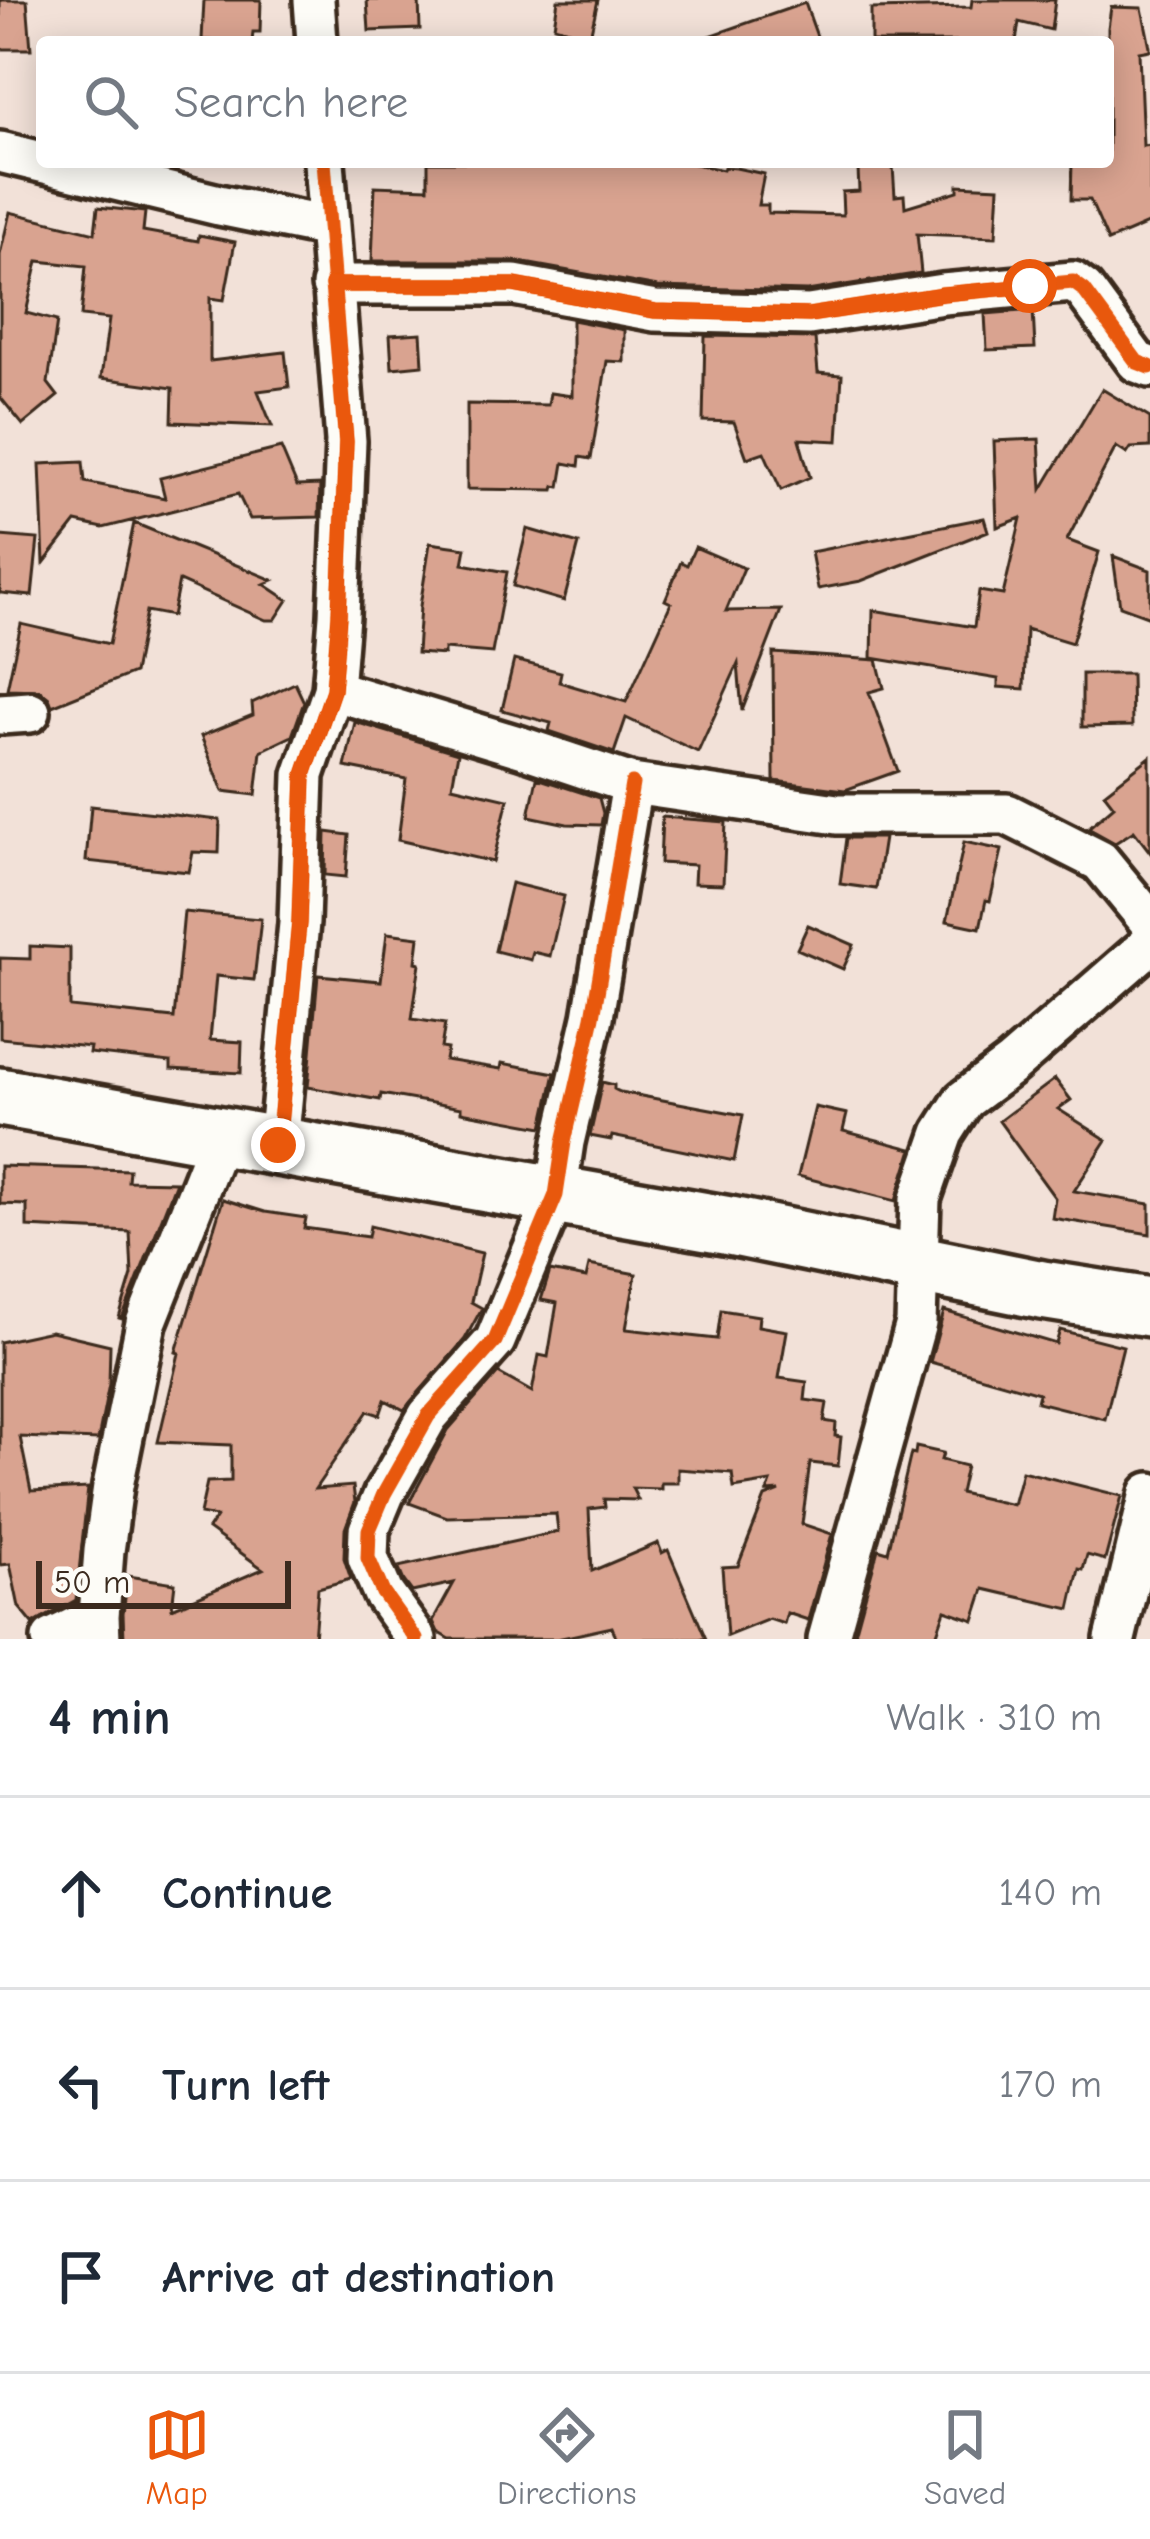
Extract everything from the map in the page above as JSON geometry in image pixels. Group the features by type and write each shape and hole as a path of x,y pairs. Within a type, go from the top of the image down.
{"main road":[{"path":"0,1097 730,1226 1042,1290 1150,1307"}],"street":[{"path":"314,0 316,36"},
{"path":"0,152 36,161"},
{"path":"66,168 328,226"},
{"path":"278,1145 299,923 304,775 333,690 339,616 346,442 324,168"},
{"path":"332,285 514,285 655,311 809,315 943,294 1073,282 1137,362 1150,367"},
{"path":"333,690 632,784 836,814 1007,814 1100,860 1150,922"},
{"path":"416,1639 383,1593 368,1558 368,1530 428,1416 495,1341 556,1196 593,1017 632,784"},
{"path":"828,1639 916,1323 920,1199 943,1133 964,1100 1150,944"},
{"path":"52,1639 99,1627 113,1486 146,1323 220,1137"},
{"path":"1115,1639 1150,1492"}],"building":[{"path":"0,0 27,0 31,49 0,49"},
{"path":"204,0 261,0 260,32 202,36"},
{"path":"367,0 419,0 420,29 369,31"},
{"path":"558,0 598,0 590,36 554,26"},
{"path":"972,0 1055,0 1051,30 1019,22 1017,36 871,36 871,9 971,7"},
{"path":"805,3 817,36 710,36"},
{"path":"1111,7 1142,8 1150,47 1139,52 1143,146 1150,145 1150,223 1108,241 1090,200 1071,200 1072,168 1114,168 1114,36 1108,36"},
{"path":"428,168 736,168 764,174 758,205 768,205 768,213 843,215 842,192 859,191 858,169 893,168 895,196 904,195 905,207 958,191 958,185 999,187 996,237 917,234 921,273 807,291 658,287 514,261 372,261 375,186 428,188"},
{"path":"98,207 145,212 143,231 235,242 224,300 210,298 210,361 285,352 289,387 258,391 272,426 172,422 173,388 101,378 109,319 81,316 86,266 38,261 26,313 57,321 48,383 58,396 23,425 0,397 0,255 10,212 95,233"},
{"path":"1033,310 1035,348 987,350 985,314"},
{"path":"572,320 624,330 624,362 607,361 591,459 580,457 579,466 564,463 560,487 554,490 467,489 467,404 548,405 550,393 572,396"},
{"path":"421,333 423,365 392,368 390,335"},
{"path":"705,336 815,338 818,373 842,375 838,441 799,439 810,477 781,490 764,452 747,458 734,422 703,421"},
{"path":"1102,389 1150,418 1150,447 1131,448 1127,454 1116,447 1067,540 1099,552 1072,643 1026,629 1024,689 998,687 998,679 872,658 873,610 974,627 979,591 1003,595 1021,518 997,527 994,441 1039,439 1042,489"},
{"path":"281,448 297,486 320,485 319,517 250,519 238,494 103,528 76,522 44,563 40,464 83,462 85,482 165,498 160,478"},
{"path":"984,518 988,531 861,581 818,589 811,552"},
{"path":"134,523 273,580 264,584 288,600 275,620 266,620 179,581 172,616 146,611 134,673 52,706 39,690 7,689 21,624 109,644"},
{"path":"527,529 579,544 564,601 513,586"},
{"path":"0,536 38,539 32,596 0,593"},
{"path":"430,543 466,548 463,564 507,572 492,653 444,649 444,655 417,653"},
{"path":"695,547 744,568 726,611 781,610 742,711 738,664 698,752 626,718 614,753 549,731 551,723 502,710 514,660 561,672 559,682 626,702 671,603 665,600 681,562 687,565"},
{"path":"1113,556 1150,570 1150,617 1120,606"},
{"path":"773,653 877,660 884,688 869,692 898,771 845,790 774,781"},
{"path":"1082,674 1131,674 1132,726 1082,727"},
{"path":"295,683 304,702 292,736 261,751 256,795 223,791 201,736 253,715 252,703"},
{"path":"355,722 458,753 452,786 508,799 493,862 398,840 406,779 345,767"},
{"path":"1150,757 1150,852 1134,831 1115,843 1088,828 1114,806 1104,793"},
{"path":"537,778 599,798 601,825 529,816"},
{"path":"91,806 220,820 219,853 193,852 189,872 86,861"},
{"path":"662,817 726,822 723,884 694,883 695,865 660,863"},
{"path":"326,832 349,835 346,877 325,875"},
{"path":"846,838 884,838 876,889 840,884"},
{"path":"964,842 1002,850 980,928 947,921"},
{"path":"511,883 564,896 550,956 533,952 531,960 495,951"},
{"path":"184,912 261,919 254,980 216,976 210,1040 242,1042 241,1073 171,1069 171,1062 89,1053 90,1047 0,1038 0,958 30,959 30,946 70,948 70,1007 174,1018"},
{"path":"808,925 854,945 843,969 797,949"},
{"path":"387,933 419,937 412,1019 445,1024 441,1048 447,1049 445,1060 501,1069 502,1063 555,1073 543,1127 381,1094 380,1100 308,1087 318,975 381,981"},
{"path":"1055,1079 1071,1100 1058,1109 1107,1140 1074,1191 1150,1204 1150,1234 1052,1218 1055,1198 999,1121"},
{"path":"602,1082 620,1092 743,1115 734,1161 612,1136 611,1140 590,1136"},
{"path":"815,1107 847,1114 843,1131 912,1149 896,1201 798,1176"},
{"path":"0,1166 129,1170 128,1181 176,1182 122,1319 132,1275 130,1232 27,1227 27,1205 0,1204"},
{"path":"223,1199 306,1218 304,1228 368,1237 370,1226 482,1253 471,1302 482,1308 465,1339 404,1410 385,1400 380,1415 368,1411 315,1489 353,1486 355,1502 345,1529 344,1558 351,1579 318,1588 314,1639 124,1639 128,1576 175,1583 172,1608 263,1569 208,1529 216,1517 200,1514 207,1482 231,1481 231,1445 158,1442 176,1352"},
{"path":"589,1265 636,1274 626,1329 717,1339 721,1310 759,1316 758,1326 787,1331 779,1378 807,1382 805,1400 827,1403 824,1421 836,1423 835,1436 841,1437 838,1466 810,1463 802,1524 832,1534 808,1620 787,1613 784,1624 769,1619 727,1636 722,1567 738,1566 765,1497 780,1491 767,1492 771,1482 734,1488 732,1473 678,1469 678,1483 661,1483 661,1489 632,1488 638,1500 604,1499 605,1507 589,1509 592,1571 658,1543 662,1553 668,1550 706,1639 617,1639 612,1627 557,1639 450,1639 438,1632 433,1621 454,1583 412,1592 404,1581 398,1567 558,1532 556,1514 447,1517 409,1503 448,1430 498,1373 532,1392 539,1355 548,1357 557,1303 541,1300 550,1271 586,1278"},
{"path":"944,1311 1056,1344 1060,1330 1123,1346 1105,1419 1037,1402 1039,1393 930,1362"},
{"path":"51,1331 110,1345 109,1384 98,1440 20,1437 31,1491 88,1488 76,1600 33,1624 19,1607 10,1564 0,1565 0,1342"},
{"path":"916,1447 943,1453 941,1460 966,1466 960,1493 1013,1505 1022,1471 1122,1496 1105,1560 1087,1555 1070,1609 984,1589 974,1620 945,1610 935,1639 874,1639 855,1633 878,1549 888,1552"}],"cycle path":[{"path":"278,1145 299,923 304,775 333,690 339,616 346,441 324,168"},
{"path":"332,285 514,285 655,311 809,315 943,294 1073,282 1137,362 1150,367"},
{"path":"416,1639 383,1593 368,1558 369,1530 428,1416 495,1341 556,1195 593,1017 632,784"}],"route":[{"path":"278,1145 299,923 304,775 333,690 339,616 346,442 332,285 514,285 655,311 809,315 1030,286"}]}
